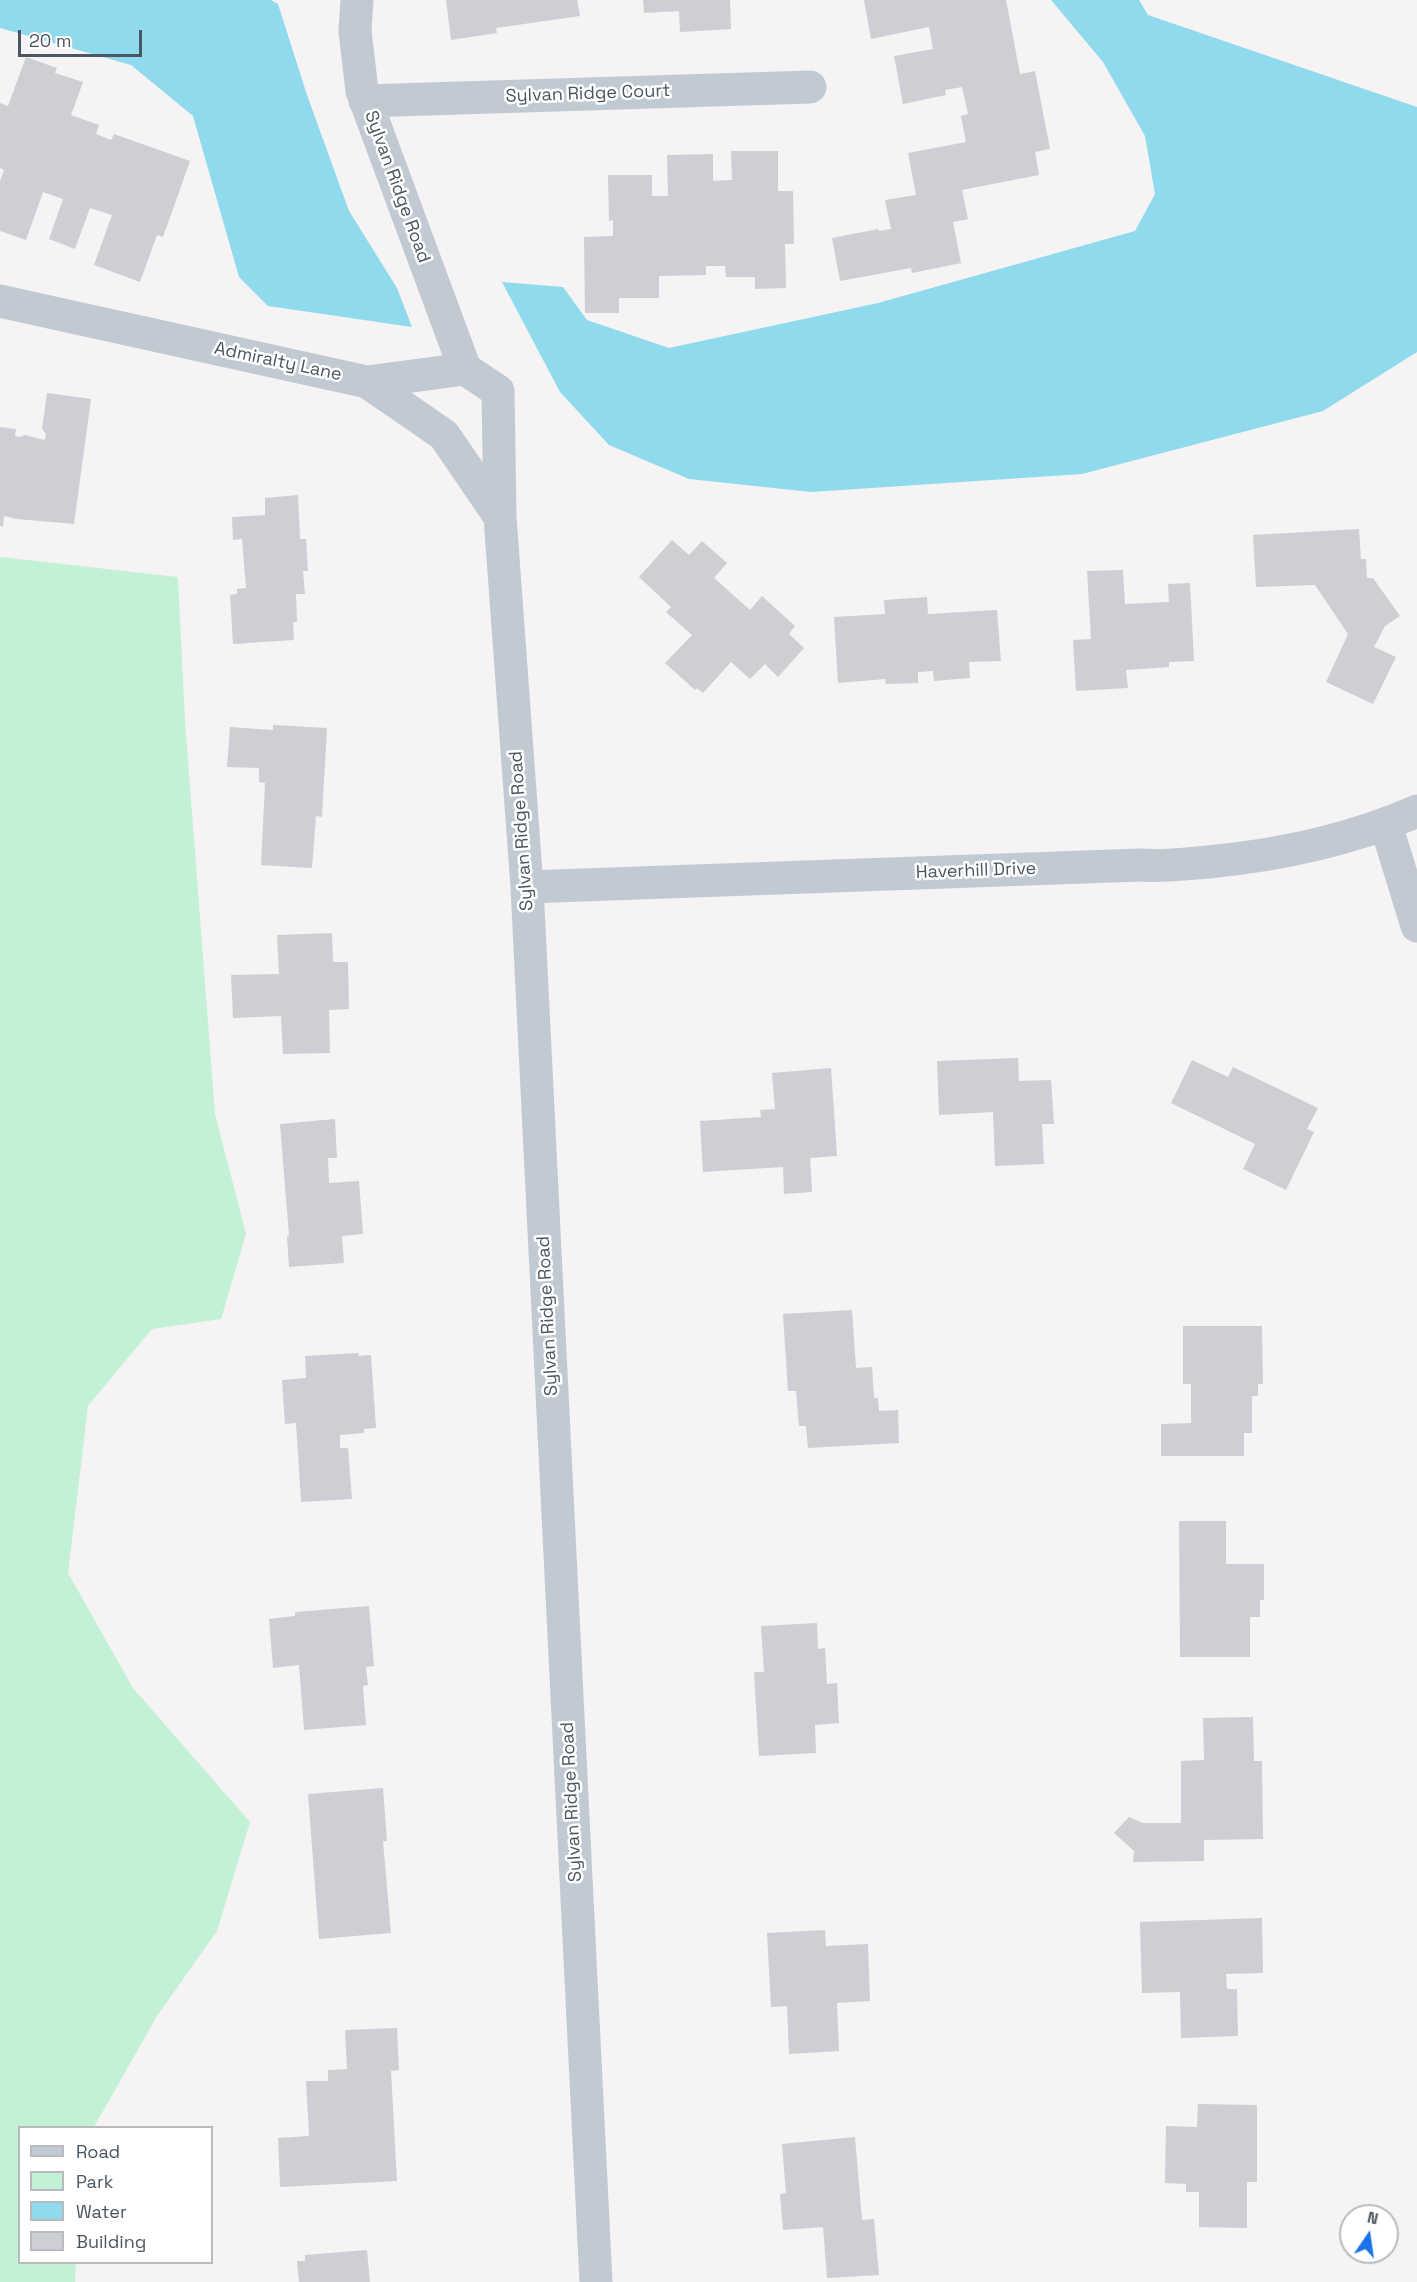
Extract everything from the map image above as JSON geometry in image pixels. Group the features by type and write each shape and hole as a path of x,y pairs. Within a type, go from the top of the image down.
{"street":[{"name":"Sylvan Ridge Road","path":"357,0 355,31 358,67 365,101 465,369 498,391 500,517 527,887 596,2282"},
{"name":"Sylvan Ridge Court","path":"365,101 810,87"},
{"name":"Admiralty Lane","path":"0,301 367,381 444,435 500,517"},
{"path":"367,381 465,369"},
{"name":"Haverhill Drive","path":"527,887 1140,865 1158,867 1255,858 1292,851 1386,825 1417,811"},
{"path":"1386,825 1417,926"}],"green space":[{"path":"0,557 178,577 185,721 215,1114 246,1234 221,1319 152,1329 88,1406 68,1573 133,1688 250,1822 217,1931 157,2016 95,2126 18,2126 18,2264 76,2264 75,2282 0,2282"}],"water":[{"path":"0,0 271,0 278,4 307,95 349,211 397,288 412,327 268,306 239,277 193,116 131,65 0,28"},
{"path":"1051,0 1139,0 1148,15 1417,107 1417,352 1323,411 1082,474 811,492 689,479 609,445 560,392 502,282 563,287 587,320 669,348 878,303 1135,231 1155,194 1145,136 1103,62"}],"building":[{"path":"446,0 577,0 580,16 496,28 497,33 451,40"},
{"path":"643,0 730,0 731,29 680,32 679,11 644,13"},
{"path":"864,0 1006,0 1020,74 1035,71 1050,149 1035,152 1039,175 962,190 968,219 953,222 961,263 912,273 911,268 840,281 832,238 878,229 879,231 891,229 885,200 916,195 908,153 966,142 961,116 968,114 962,87 945,90 946,95 903,104 894,56 933,49 929,27 871,39"},
{"path":"26,57 57,68 55,73 83,82 71,115 99,125 96,134 111,140 114,134 190,161 163,237 157,235 140,282 94,265 112,215 90,208 75,249 49,239 63,199 43,192 26,240 0,231 0,181 4,170 0,168 0,103 8,106"},
{"path":"731,151 778,151 778,191 793,191 794,244 785,244 786,288 755,289 755,277 726,277 725,266 706,266 706,275 659,276 659,298 619,298 619,313 585,313 584,237 613,236 613,220 609,221 608,175 652,175 652,196 668,196 667,155 713,154 713,181 732,180"},
{"path":"47,393 91,399 74,524 4,516 3,527 0,526 0,427 16,429 15,436 25,435 45,440 46,434 42,429"},
{"path":"298,495 300,539 306,539 308,571 303,571 305,594 296,594 297,622 293,622 294,640 233,644 230,595 237,594 237,589 246,588 242,539 233,540 232,517 265,515 265,498"},
{"path":"1359,529 1361,559 1366,559 1367,578 1373,578 1400,616 1385,626 1374,647 1396,657 1373,704 1326,682 1348,634 1315,585 1256,587 1253,535"},
{"path":"672,540 689,555 702,541 727,563 714,578 750,610 762,596 795,626 789,634 804,648 778,677 765,664 750,679 731,662 703,693 697,688 695,690 665,663 692,635 666,612 671,607 639,577"},
{"path":"1123,570 1125,604 1169,602 1168,584 1190,583 1194,661 1169,662 1169,667 1126,670 1128,688 1076,691 1073,640 1091,639 1087,571"},
{"path":"927,597 928,614 997,610 1001,661 969,662 970,678 934,681 933,671 918,672 918,683 886,684 885,679 838,683 834,617 885,614 884,600"},
{"path":"273,725 327,728 322,817 316,816 312,868 261,865 265,783 259,782 259,768 227,767 230,727 273,730"},
{"path":"332,933 333,962 348,962 349,1009 329,1010 330,1053 283,1054 281,1016 233,1018 231,975 279,974 277,935"},
{"path":"1018,1058 1019,1081 1051,1080 1054,1124 1042,1124 1044,1164 995,1166 993,1112 939,1115 937,1061"},
{"path":"1192,1060 1228,1077 1233,1067 1318,1108 1307,1129 1314,1132 1286,1190 1243,1169 1255,1144 1171,1103"},
{"path":"831,1068 837,1156 810,1158 812,1192 784,1194 783,1167 703,1172 700,1121 761,1117 760,1110 775,1109 772,1073"},
{"path":"335,1119 337,1158 328,1158 329,1183 359,1181 363,1234 342,1236 344,1263 289,1267 287,1237 289,1236 280,1124"},
{"path":"852,1310 856,1368 872,1367 874,1398 878,1398 879,1411 898,1410 899,1443 808,1448 806,1426 799,1426 796,1391 788,1391 783,1314"},
{"path":"1183,1326 1262,1326 1263,1384 1258,1384 1258,1396 1252,1396 1252,1433 1244,1433 1244,1456 1161,1456 1161,1424 1191,1423 1191,1384 1183,1384"},
{"path":"359,1353 358,1356 371,1355 376,1428 364,1429 364,1433 340,1435 340,1448 348,1448 352,1499 301,1502 296,1423 285,1424 282,1380 306,1378 305,1356"},
{"path":"1179,1521 1226,1521 1226,1564 1264,1564 1264,1600 1260,1600 1260,1617 1250,1617 1250,1657 1180,1657"},
{"path":"369,1606 374,1666 366,1667 368,1685 363,1686 366,1725 304,1730 299,1665 273,1668 269,1619 295,1616 295,1612"},
{"path":"817,1623 818,1649 825,1648 827,1684 837,1683 839,1723 815,1725 816,1753 759,1756 754,1672 764,1672 761,1626"},
{"path":"1253,1717 1254,1761 1262,1761 1263,1839 1204,1840 1204,1861 1133,1862 1134,1851 1114,1833 1129,1817 1143,1823 1181,1823 1181,1761 1204,1760 1203,1718"},
{"path":"383,1788 387,1841 383,1841 391,1933 319,1939 308,1794"},
{"path":"1262,1918 1263,1973 1226,1974 1227,1989 1237,1989 1238,2036 1181,2038 1180,1992 1142,1993 1140,1922"},
{"path":"825,1930 826,1946 868,1944 870,2001 837,2003 839,2051 789,2054 787,2006 771,2007 767,1933"},
{"path":"397,2028 399,2070 391,2071 397,2181 280,2187 278,2138 309,2136 306,2081 328,2081 328,2070 347,2069 345,2030"},
{"path":"1198,2104 1257,2105 1257,2182 1247,2182 1247,2228 1199,2227 1199,2192 1186,2192 1186,2184 1165,2183 1166,2126 1197,2127"},
{"path":"855,2137 862,2220 874,2219 879,2275 827,2278 823,2227 783,2230 780,2194 786,2193 782,2144"},
{"path":"367,2250 370,2282 299,2282 297,2261 305,2261 305,2255"}]}
